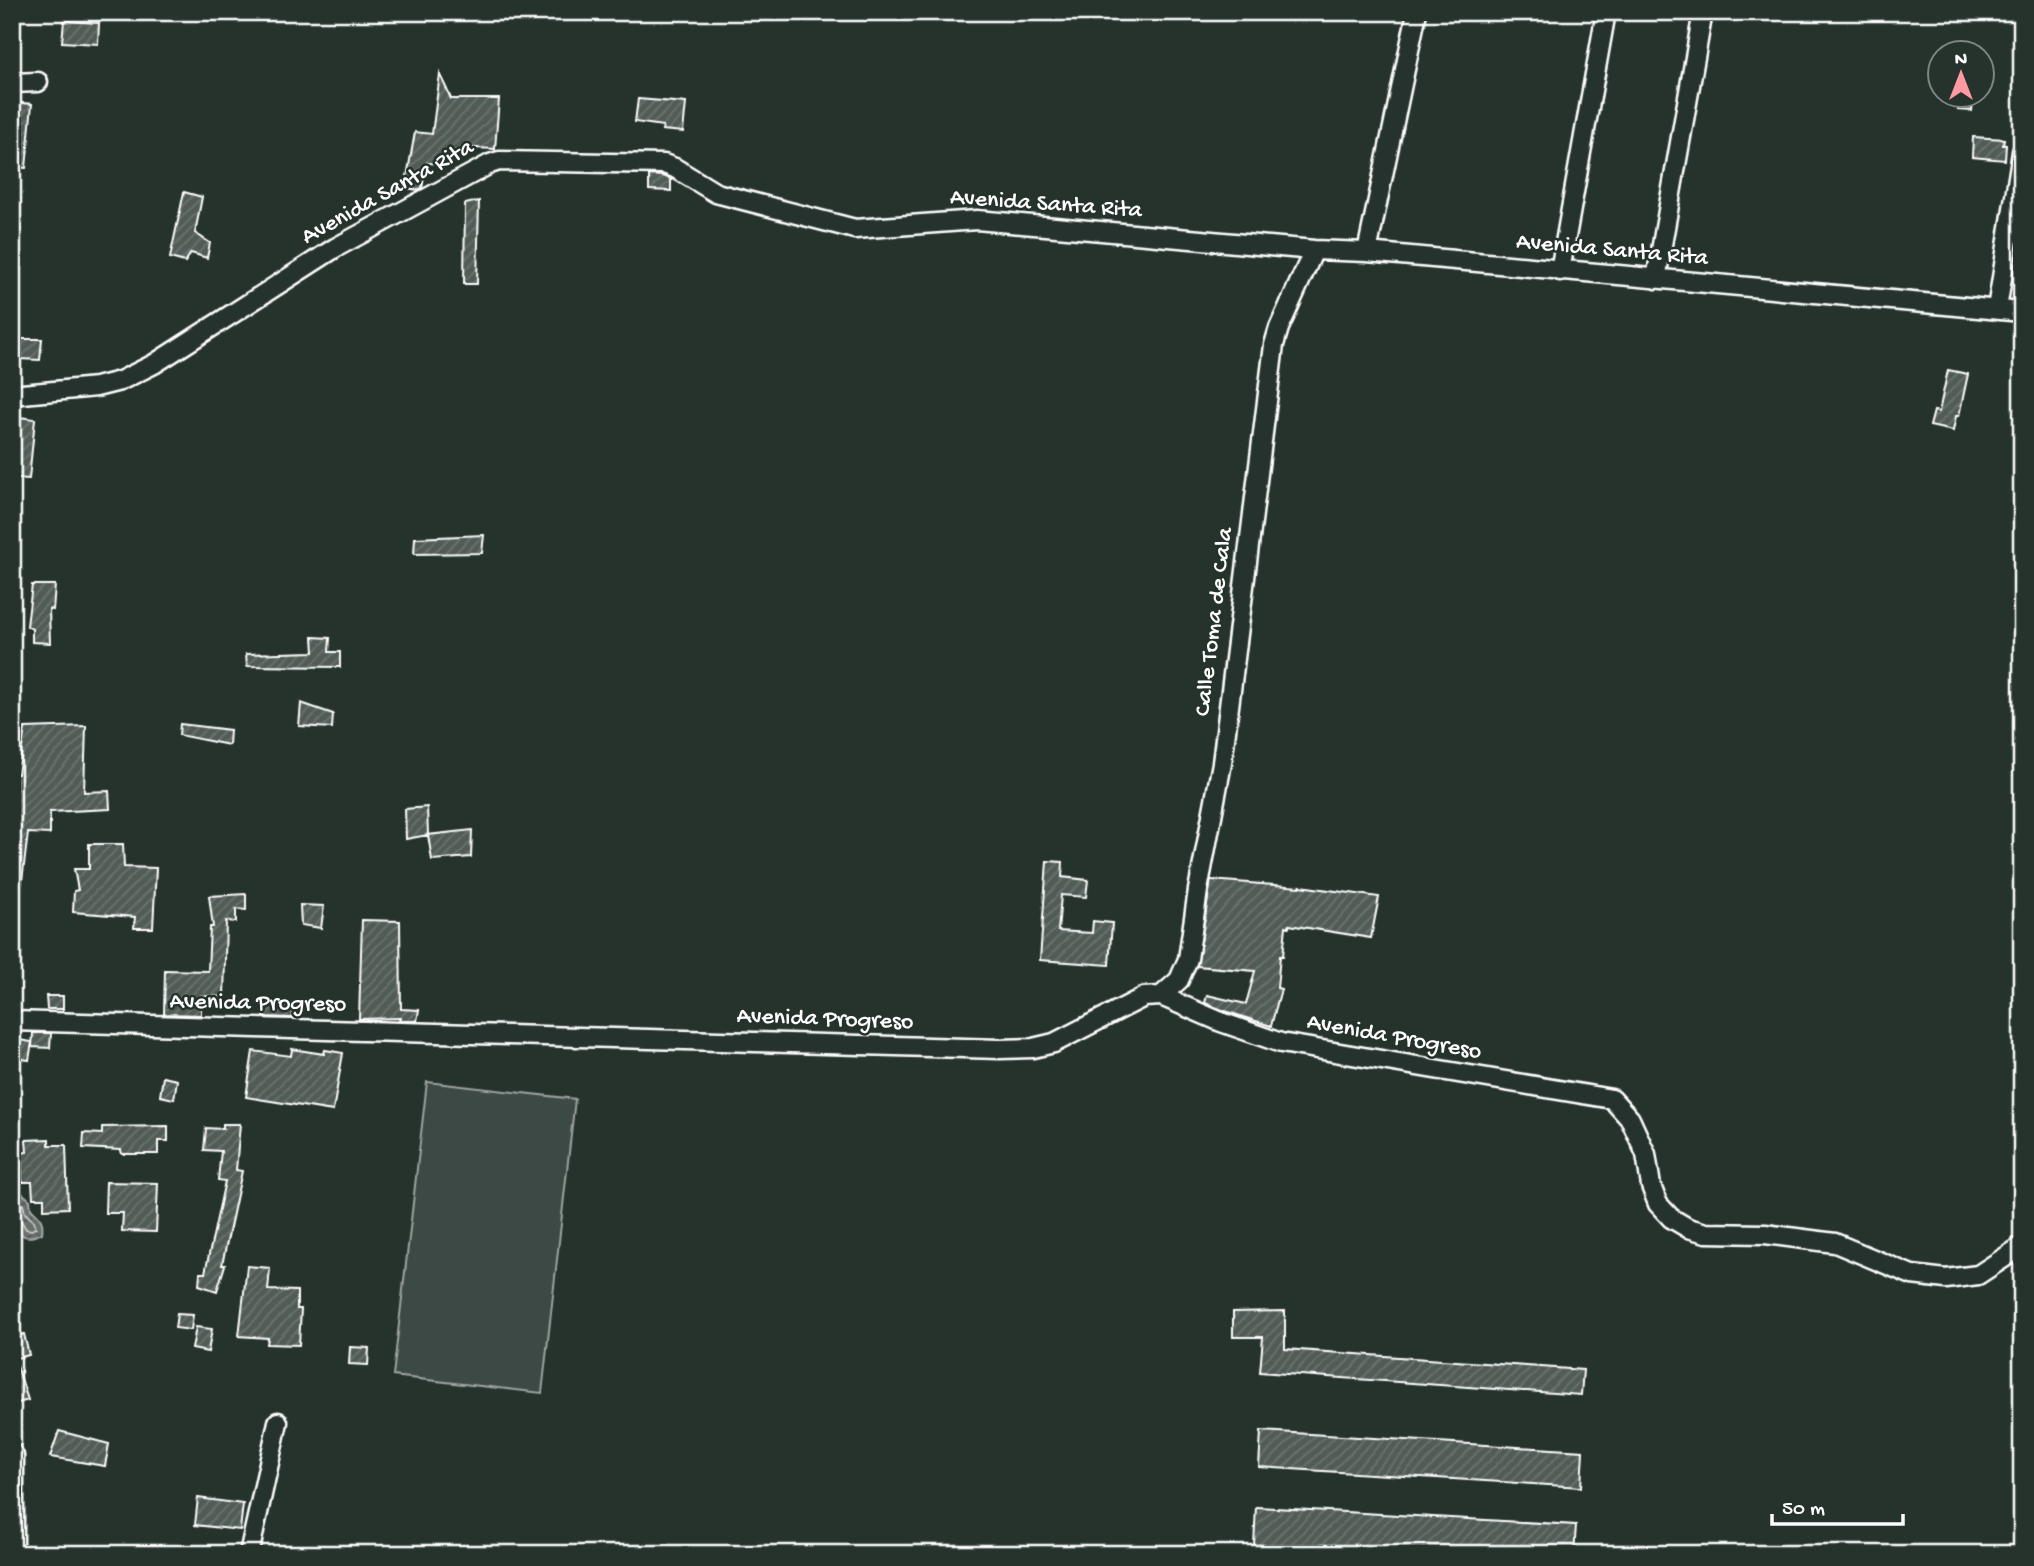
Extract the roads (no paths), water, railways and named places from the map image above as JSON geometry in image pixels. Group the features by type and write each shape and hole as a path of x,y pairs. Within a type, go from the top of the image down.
{"street":[{"path":"1367,252 1417,12"},
{"path":"1560,271 1606,12"},
{"path":"1656,279 1703,12"},
{"path":"12,83 38,82"},
{"path":"1997,309 2022,152"},
{"name":"Avenida Santa Rita","path":"12,395 96,387 120,381 154,364 335,248 499,161 664,163 719,194 855,229 976,220 1314,250 1367,252 2022,312"},
{"name":"Calle Toma de Cala","path":"1161,996 1179,981 1188,959 1202,866 1222,763 1274,345 1314,250"},
{"name":"Avenida Progreso","path":"12,1021 1000,1049 1033,1048 1054,1043 1144,997 1161,996 1221,1022 1281,1043 1612,1099 1630,1119 1646,1154 1650,1186 1658,1204 1671,1218 1688,1228 1706,1233 1765,1234 1835,1243 1912,1275 1945,1279 1978,1275 2022,1246"},
{"path":"249,1554 278,1422"},
{"path":"12,1453 14,1554"}],"water":[{"path":"23,1194 30,1200 31,1209 42,1222 42,1233 35,1236 26,1237 17,1228 14,1202 15,1198"}]}
